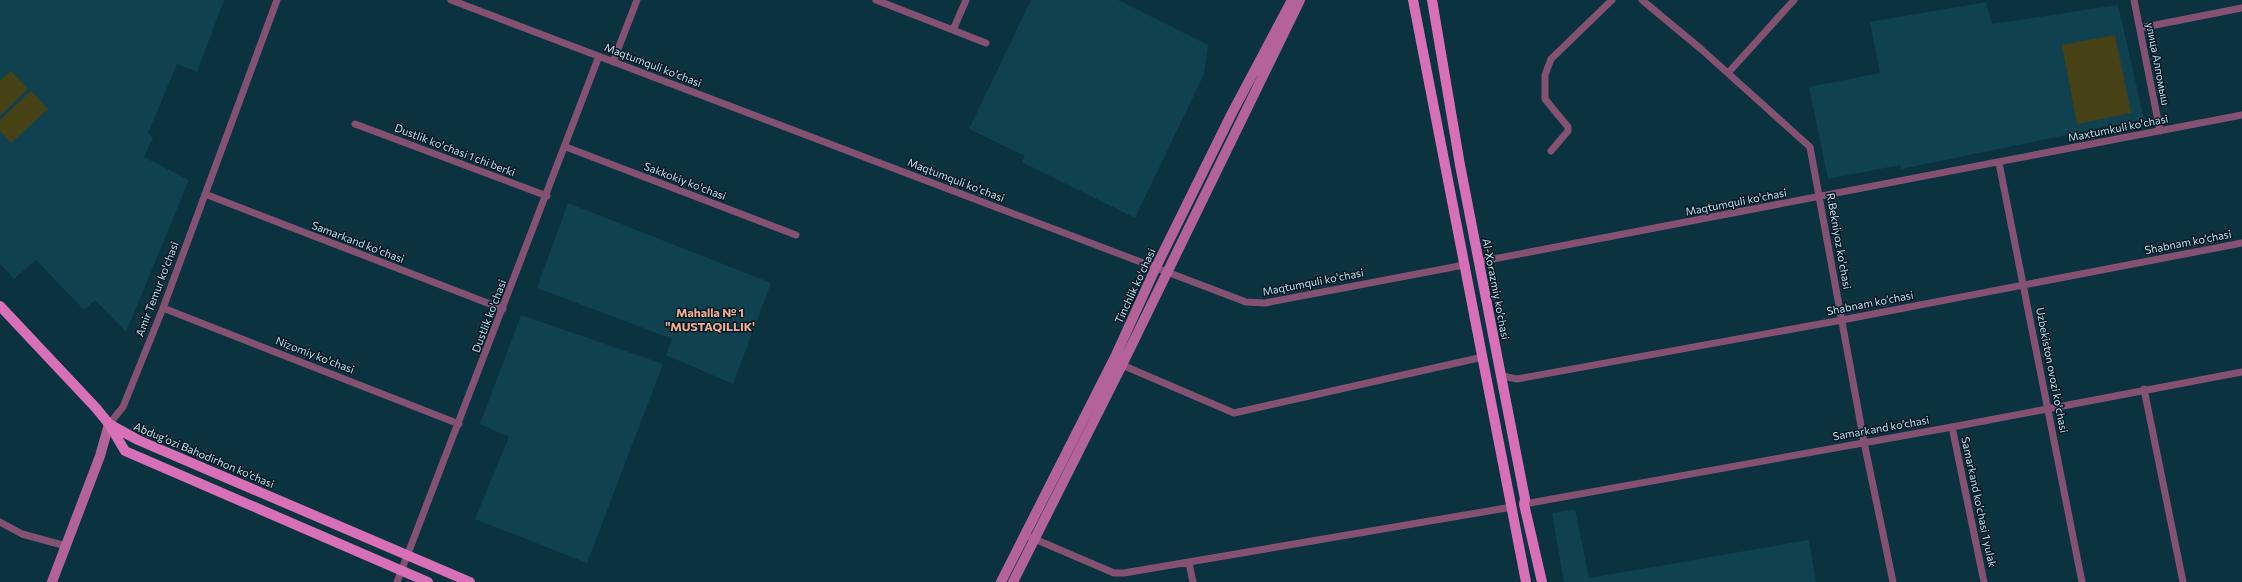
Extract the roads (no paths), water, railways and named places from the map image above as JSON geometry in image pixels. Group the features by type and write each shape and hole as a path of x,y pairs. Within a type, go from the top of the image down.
{"main road":[{"name":"Tinchlik ko'chasi","path":"1013,582 1029,537 1115,357 1156,267 1235,107 1297,0"},
{"name":"Tinchlik ko'chasi","path":"1001,582 1029,537 1122,365 1297,0"},
{"path":"1413,0 1526,582"},
{"name":"Al-Xorazmiy ko’chasi","path":"1432,0 1478,262 1502,376 1525,499 1524,504 1542,582"},
{"path":"0,306 96,408 109,424"},
{"name":"Amir Temur ko'chasi","path":"52,582 100,456 109,424"},
{"name":"Abdug’ozi Bahodirhon ko’chasi","path":"109,424 138,440 408,554 470,582"},
{"name":"Abdug’ozi Bahodirhon ko’chasi","path":"109,424 124,451 428,582"}],"street":[{"name":"Amir Temur ko'chasi","path":"109,424 123,407 164,308 277,0"},
{"name":"Maqtumquli ko'chasi","path":"451,0 1246,302 1260,304 1464,265"},
{"path":"613,62 638,0"},
{"path":"876,0 986,43"},
{"path":"953,30 966,0"},
{"path":"1551,151 1568,132 1568,127 1545,99 1545,74 1551,59 1612,0"},
{"name":"R.Bekniyoz ko'chasi","path":"1642,0 1728,73 1810,147 1864,442 1893,582"},
{"path":"1728,73 1794,0"},
{"name":"улица Алпомыш","path":"2134,0 2160,131"},
{"path":"2140,28 2242,8"},
{"name":"Dustlik ko'chasi","path":"397,582 566,147 599,56"},
{"name":"Mаxtumkuli ko'chasi","path":"1999,163 2242,115"},
{"name":"Dustlik ko'chasi 1 chi berki","path":"355,124 547,196"},
{"name":"Sakkokiy ko'chasi","path":"566,147 796,236"},
{"name":"Maqtumquli ko'chasi","path":"1478,262 1999,163"},
{"name":"Uzbekiston ovozi ko'chasi","path":"1999,163 2082,582"},
{"name":"Samarkand ko'chasi","path":"205,194 503,309"},
{"name":"Shabnam ko’chasi","path":"1502,376 1517,379 1842,320 2242,242"},
{"name":"Nizomiy ko'chasi","path":"164,308 459,424"},
{"path":"1122,365 1234,413 1483,357"},
{"name":"Samarkand ko’chasi","path":"1524,504 1952,427 2242,372"},
{"path":"2144,390 2183,582"},
{"name":"Samarkand ko’chasi 1 yulak","path":"1952,427 1984,582"},
{"path":"1029,537 1114,573 1124,573 1512,507"},
{"path":"0,522 22,534 66,546"},
{"path":"1189,563 1193,582"}],"district":[{"name":"Mahalla № 1 \"MUSTAQILLIK'","path":"710,320"}]}
